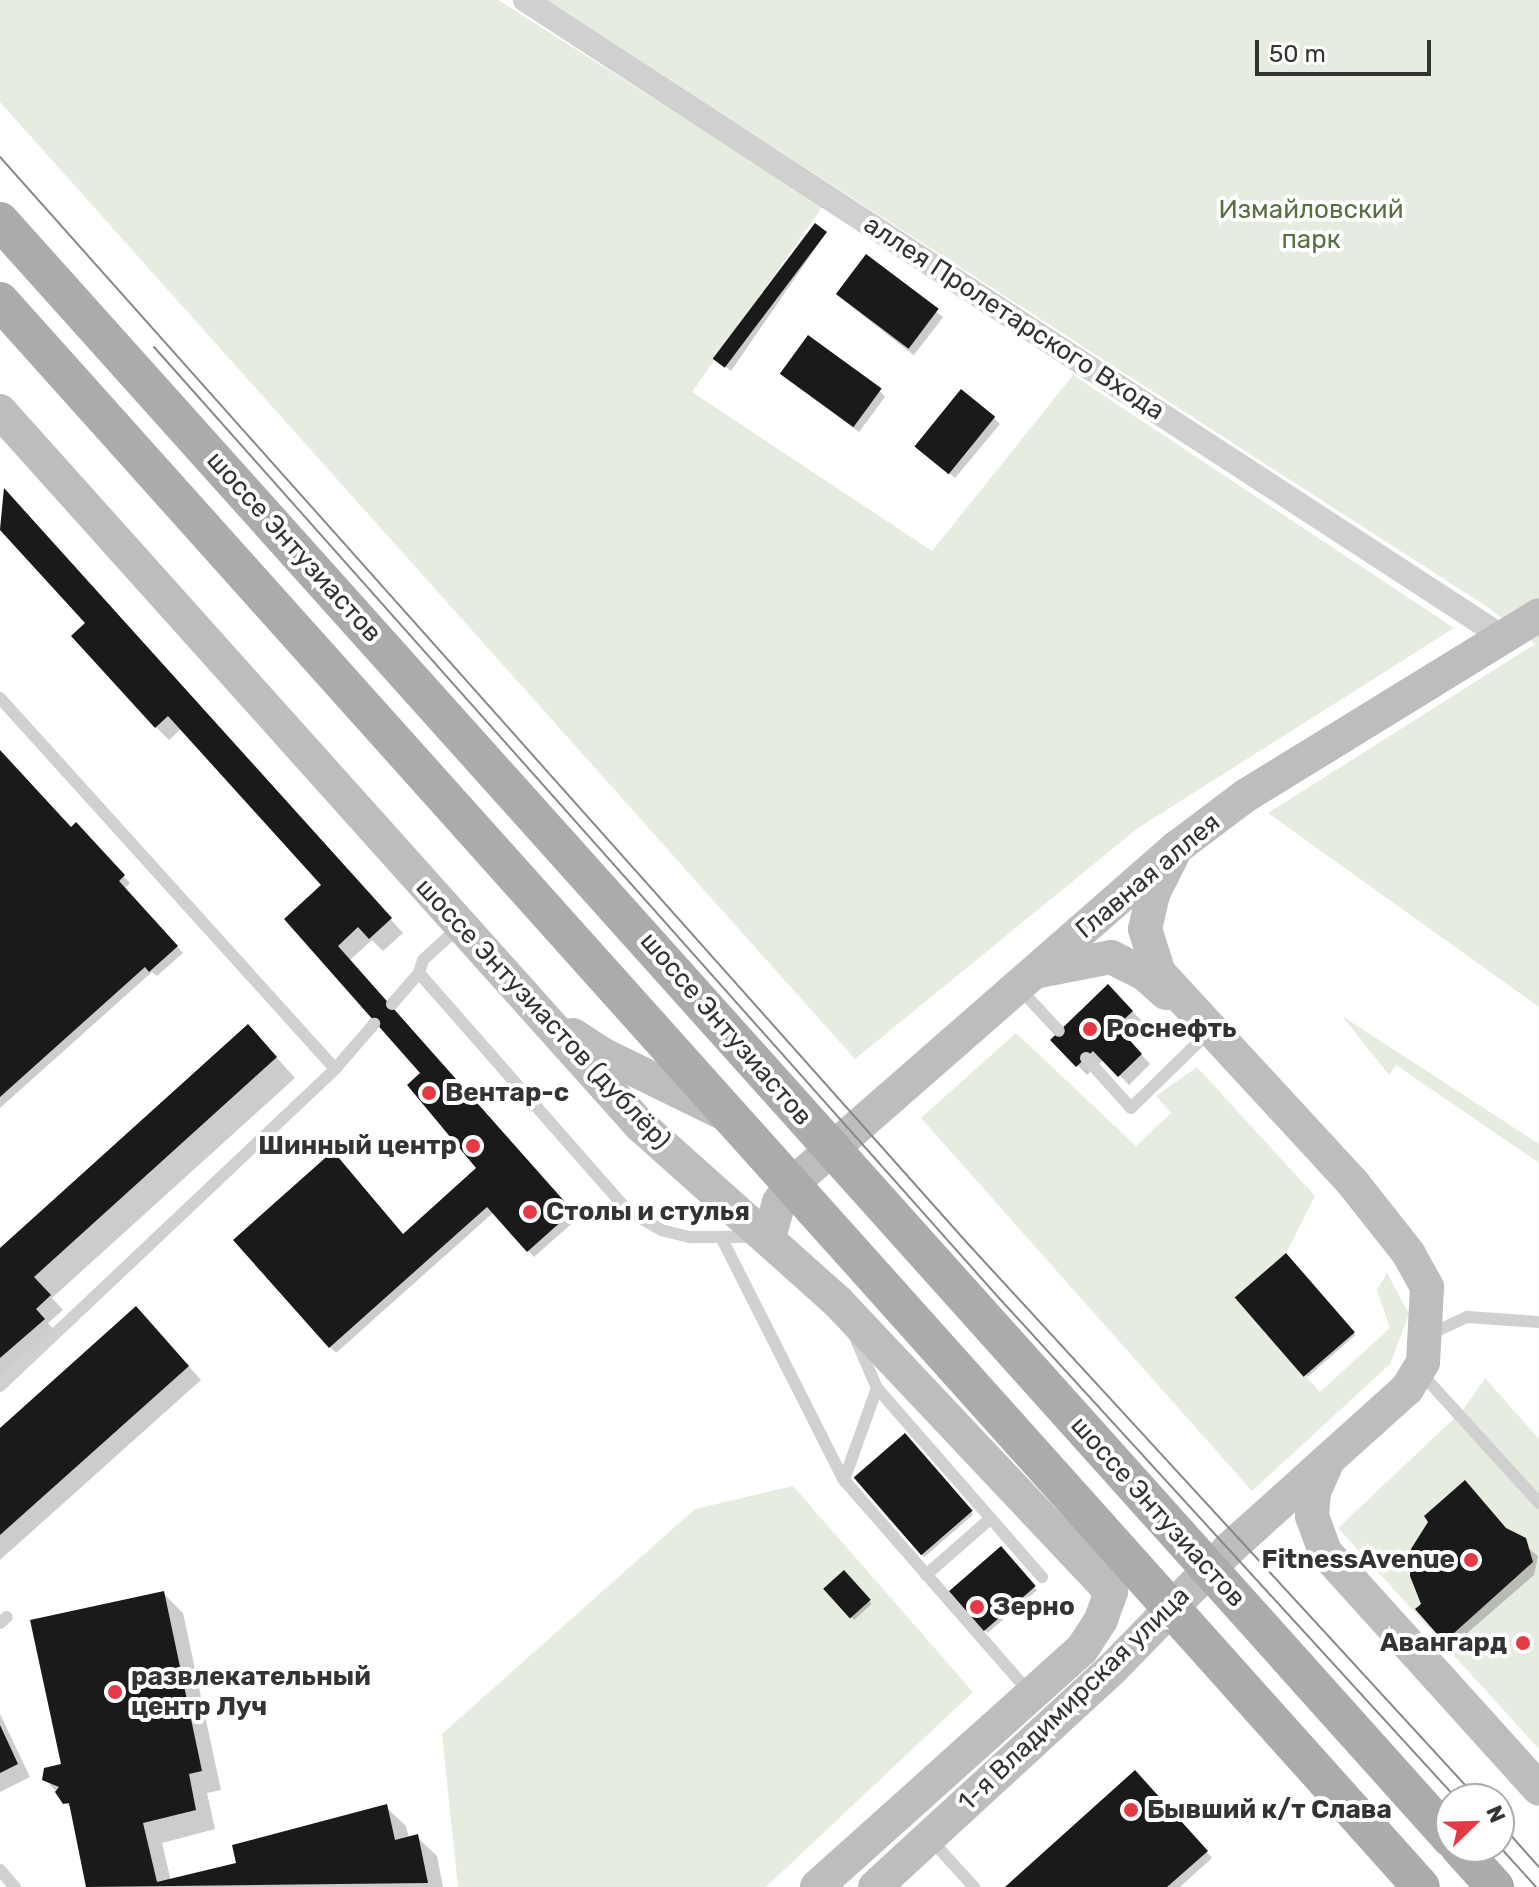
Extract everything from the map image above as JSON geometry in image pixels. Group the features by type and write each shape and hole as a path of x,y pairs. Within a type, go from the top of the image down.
{"main road":[{"name":"шоссе Энтузиастов","path":"0,221 1435,1821"},
{"name":"шоссе Энтузиастов","path":"0,301 792,1184 1124,1580 1174,1606 1421,1887"},
{"name":"шоссе Энтузиастов (дублёр)","path":"0,411 640,1125 769,1237 1124,1580"},
{"name":"Главная аллея","path":"792,1184 1176,848 1245,796 1539,615"},
{"name":"1-я Владимирская улица","path":"875,1887 1174,1606 1208,1569 1407,1389 1418,1370 1427,1336 1427,1287 1409,1254 1353,1183 1209,1032 1159,973 1145,929 1153,894 1176,848"},
{"name":"1-я Владимирская улица","path":"1026,979 1111,957 1146,975 1209,1032"},
{"path":"537,1010 604,1055 732,1118"},
{"path":"769,1237 779,1202 792,1184"},
{"path":"1328,1461 1314,1492 1312,1516 1325,1552 1539,1789"},
{"name":"1-я Владимирская улица","path":"817,1887 1082,1649 1124,1580"},
{"path":"1473,1863 1495,1887"}],"street":[{"name":"аллея Пролетарского Входа","path":"525,0 1006,321 1503,637"}],"lane":[{"path":"0,698 335,1069"},
{"path":"392,1004 419,973 423,960 461,925"},
{"path":"419,973 627,1210 661,1230 716,1236 769,1237"},
{"path":"1026,979 1059,1031"},
{"path":"0,1386 335,1069 374,1024"},
{"path":"1086,1058 1131,1108 1209,1032"},
{"path":"716,1236 844,1480 1033,1695"},
{"path":"838,1302 877,1388 1042,1577"},
{"path":"1427,1336 1467,1317 1539,1322"},
{"path":"1418,1370 1539,1503"},
{"path":"844,1480 877,1388"},
{"path":"926,1575 991,1518"},
{"path":"929,1837 974,1887"},
{"path":"0,1870 15,1887"}],"green space":[{"path":"0,0 498,0 823,206 692,392 932,551 1073,375 1454,628 1138,828 855,1059 0,102"},
{"name":"Измайловский парк","path":"545,0 1539,0 1539,1007 1268,813 1535,644 1486,606"},
{"path":"1342,1016 1539,1144 1539,1163 1396,1065 1389,1075"},
{"path":"1016,1033 1136,1146 1171,1113 1156,1096 1197,1067 1315,1196 1286,1253 1235,1298 1320,1392 1390,1328 1377,1290 1387,1273 1409,1314 1390,1364 1252,1491 921,1118"},
{"path":"1485,1378 1539,1439 1539,1749 1338,1528 1463,1410"},
{"path":"793,1486 973,1692 766,1887 458,1887 442,1734 695,1509"}],"building":[{"path":"815,223 827,232 725,368 713,359"},
{"path":"866,254 939,309 909,349 836,294"},
{"path":"808,335 882,388 853,427 780,374"},
{"path":"961,389 995,417 949,474 914,447"},
{"path":"4,488 392,918 369,939 358,927 338,946 573,1211 527,1252 487,1207 329,1348 233,1240 333,1151 403,1234 476,1168 407,1085 420,1073 284,919 321,885 168,716 155,728 71,636 85,623 0,530"},
{"path":"0,750 71,827 76,822 125,875 119,881 178,946 149,972 145,967 0,1097"},
{"name":"Роснефть","path":"1108,984 1133,1011 1117,1026 1142,1054 1118,1077 1093,1051 1076,1067 1050,1040"},
{"path":"248,1024 277,1057 34,1277 51,1295 36,1309 45,1319 0,1358 0,1248"},
{"path":"1286,1253 1355,1332 1304,1377 1235,1298"},
{"path":"136,1306 189,1366 0,1535 0,1428"},
{"path":"905,1433 973,1511 921,1555 854,1478"},
{"name":"FitnessAvenue","path":"1465,1480 1506,1528 1526,1538 1533,1562 1444,1642 1415,1609 1421,1604 1410,1576 1411,1549 1428,1522 1424,1516"},
{"path":"1001,1546 1036,1586 984,1631 949,1591"},
{"path":"844,1570 871,1600 850,1618 823,1589"},
{"name":"развлекательный центр Луч","path":"164,1591 202,1771 189,1774 196,1810 143,1823 157,1882 236,1863 232,1845 387,1804 395,1840 418,1834 428,1883 86,1887 69,1803 63,1804 55,1792 59,1787 42,1780 44,1768 61,1764 30,1620"},
{"path":"0,1725 18,1764 0,1773"},
{"name":"Бывший к/т Слава","path":"1135,1770 1208,1851 1167,1887 1005,1887"}],"tram line":[{"path":"0,157 970,1246 1463,1783"},
{"path":"154,347 999,1298 1442,1783"},
{"path":"1515,1840 1539,1867"},
{"path":"1514,1863 1536,1887"}],"place":[{"name":"Роснефть","path":"1090,1029"},
{"name":"Вентар-с","path":"429,1093"},
{"name":"Шинный центр","path":"473,1146"},
{"name":"Столы и стулья","path":"530,1212"},
{"name":"FitnessAvenue","path":"1471,1560"},
{"name":"Зерно","path":"977,1607"},
{"name":"Авангард","path":"1523,1643"},
{"name":"развлекательный центр Луч","path":"115,1692"},
{"name":"Бывший к/т Слава","path":"1131,1810"}]}
